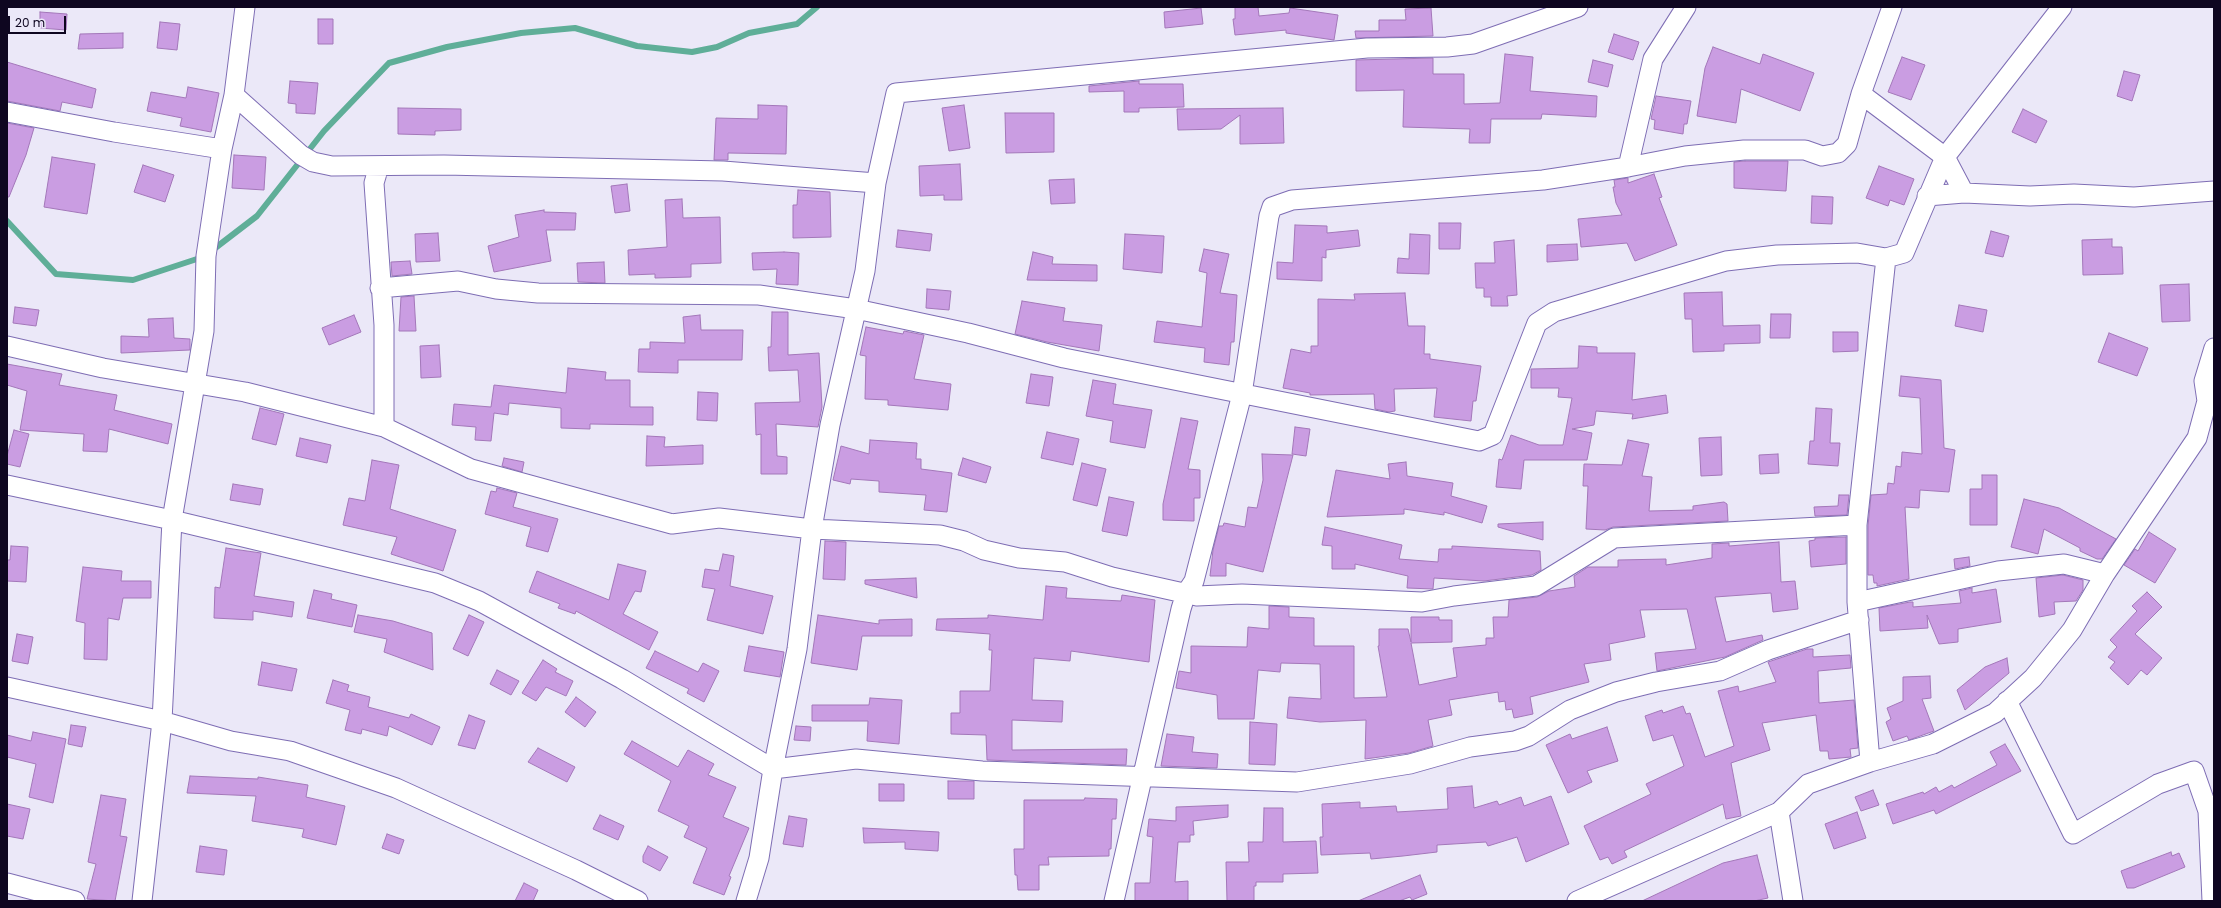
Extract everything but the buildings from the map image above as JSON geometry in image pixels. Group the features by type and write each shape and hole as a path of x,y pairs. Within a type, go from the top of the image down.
{"street":[{"path":"142,901 162,721 172,520 193,384 204,331 206,256 222,149 234,95 245,7"},
{"path":"746,901 759,858 773,770 797,649 812,529 830,425 856,310 869,242 876,183 896,93 1367,48 1447,47 1473,44 1578,7"},
{"path":"1628,167 1654,59 1686,7"},
{"path":"1114,901 1186,593 1194,581 1242,394 1272,207 1292,200 1543,180 1628,167 1685,156 1744,150 1805,150 1822,156 1838,153 1847,144 1861,94 1892,7"},
{"path":"380,288 458,281 496,289 538,293 759,295 856,310 968,333 1064,358 1480,441 1492,435 1537,323 1554,312 1726,261 1777,255 1857,253 1886,258 1904,253 1918,225 1927,196 1945,157 2062,7"},
{"path":"1861,94 1945,157 1964,192"},
{"path":"234,95 307,158 332,166 355,166 377,175 444,165 723,171 876,183"},
{"path":"7,112 114,132 222,149"},
{"path":"377,175 380,288 384,325 384,427"},
{"path":"1927,196 1964,192 2030,196 2074,194 2134,196 2214,191"},
{"path":"1870,762 1858,611 1857,525 1886,258"},
{"path":"7,346 103,368 245,392 384,427 471,469 672,524 719,518 812,529 940,535 964,541 984,550 1020,558 1065,562 1112,577 1197,596 1242,594 1422,602 1454,596 1536,586 1614,538 1857,525"},
{"path":"1577,901 1779,812 1808,784 1870,762 1933,744 1994,713 2033,678 2072,630 2105,574 2197,438 2207,401 2204,381 2214,348"},
{"path":"7,484 172,520 435,583 472,598 622,680 773,770 856,758 982,770 1297,782 1410,764 1470,747 1515,741 1529,736 1570,710 1616,692 1656,682 1720,671 1858,611 1998,571 2064,564 2105,574"},
{"path":"7,687 162,721 231,741 290,751 396,788 576,870 638,901"},
{"path":"2007,701 2073,834 2158,784 2194,771 2208,811 2212,901"},
{"path":"1779,812 1793,901"},
{"path":"7,883 75,901"}],"waterway":[{"path":"210,252 257,216 324,131 389,63 447,47 521,33 575,28 637,46 692,52 717,47 749,33 797,24 817,7"},
{"path":"7,221 56,274 133,280 203,257"}]}
